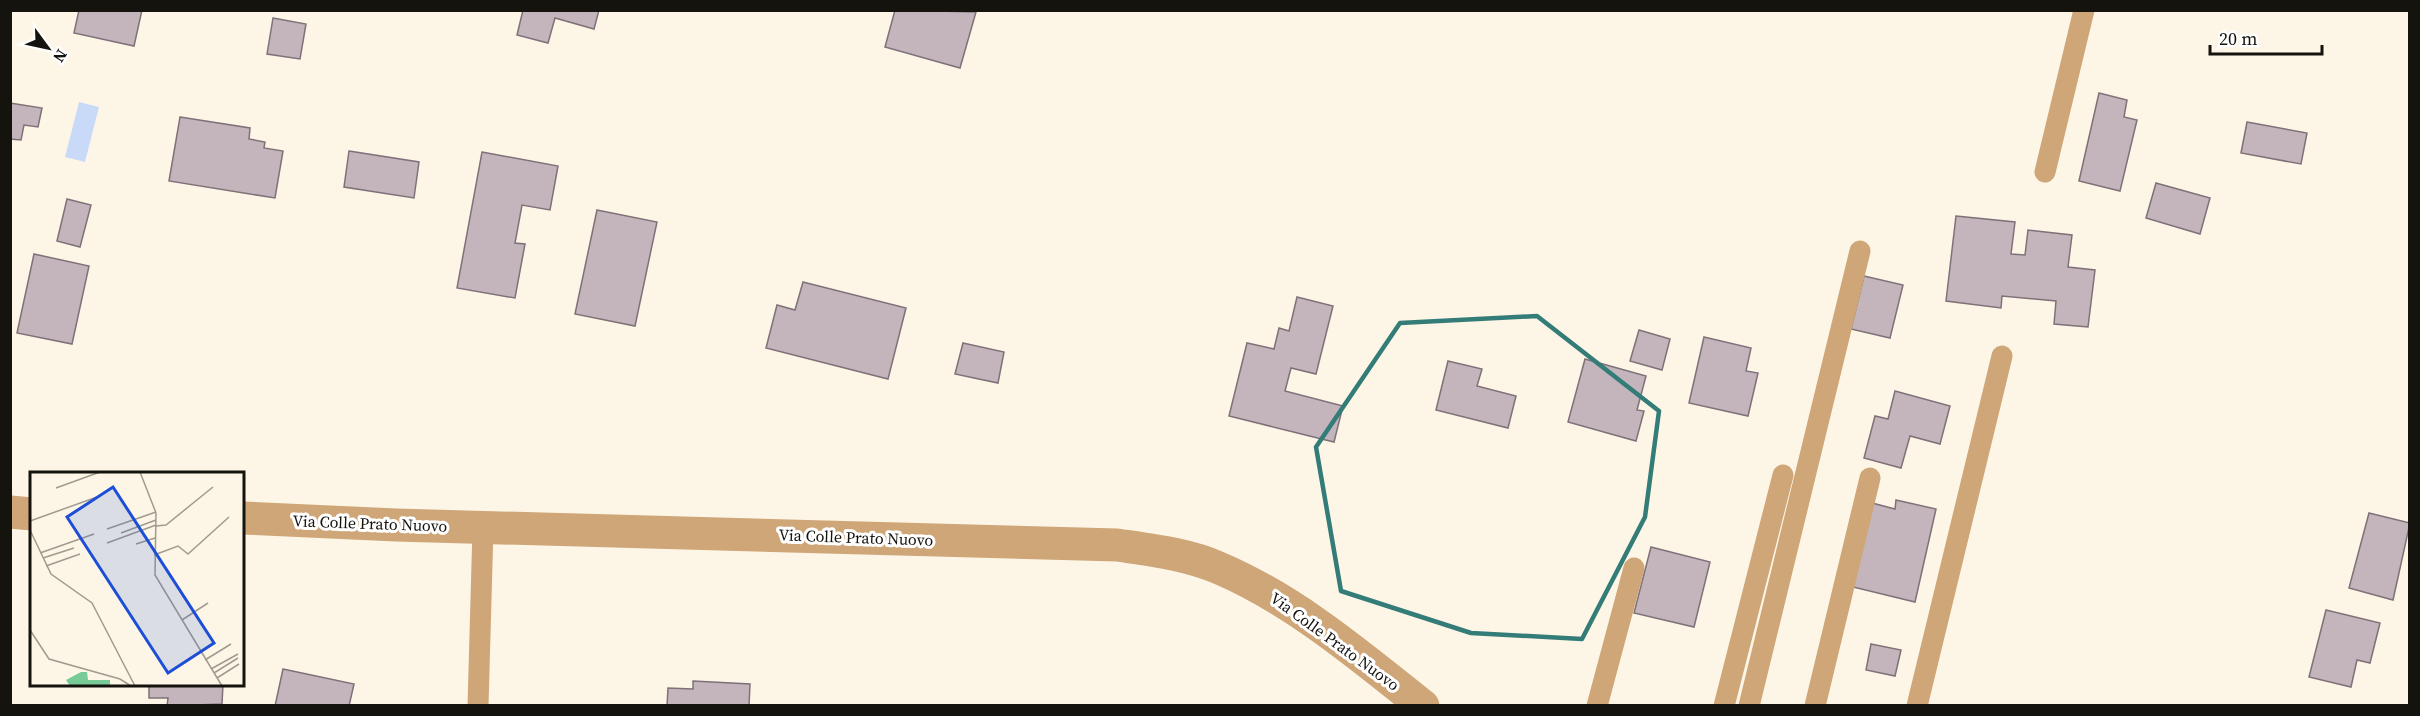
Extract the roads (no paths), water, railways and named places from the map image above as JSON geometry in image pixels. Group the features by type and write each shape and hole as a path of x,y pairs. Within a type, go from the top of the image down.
{"street":[{"path":"10,512 30,514"},
{"name":"Via Colle Prato Nuovo","path":"244,518 483,528 1117,545 1168,552 1217,567 1260,587 1351,648 1393,695 1423,705"}],"lane":[{"path":"2044,172 2084,10"},
{"path":"1749,705 1860,251"},
{"path":"1917,705 2002,356"},
{"path":"1724,705 1783,475"},
{"path":"1815,705 1870,478"},
{"path":"478,705 483,528"},
{"path":"1597,705 1634,568"}],"water":[{"path":"79,102 99,107 85,162 65,157"}]}
